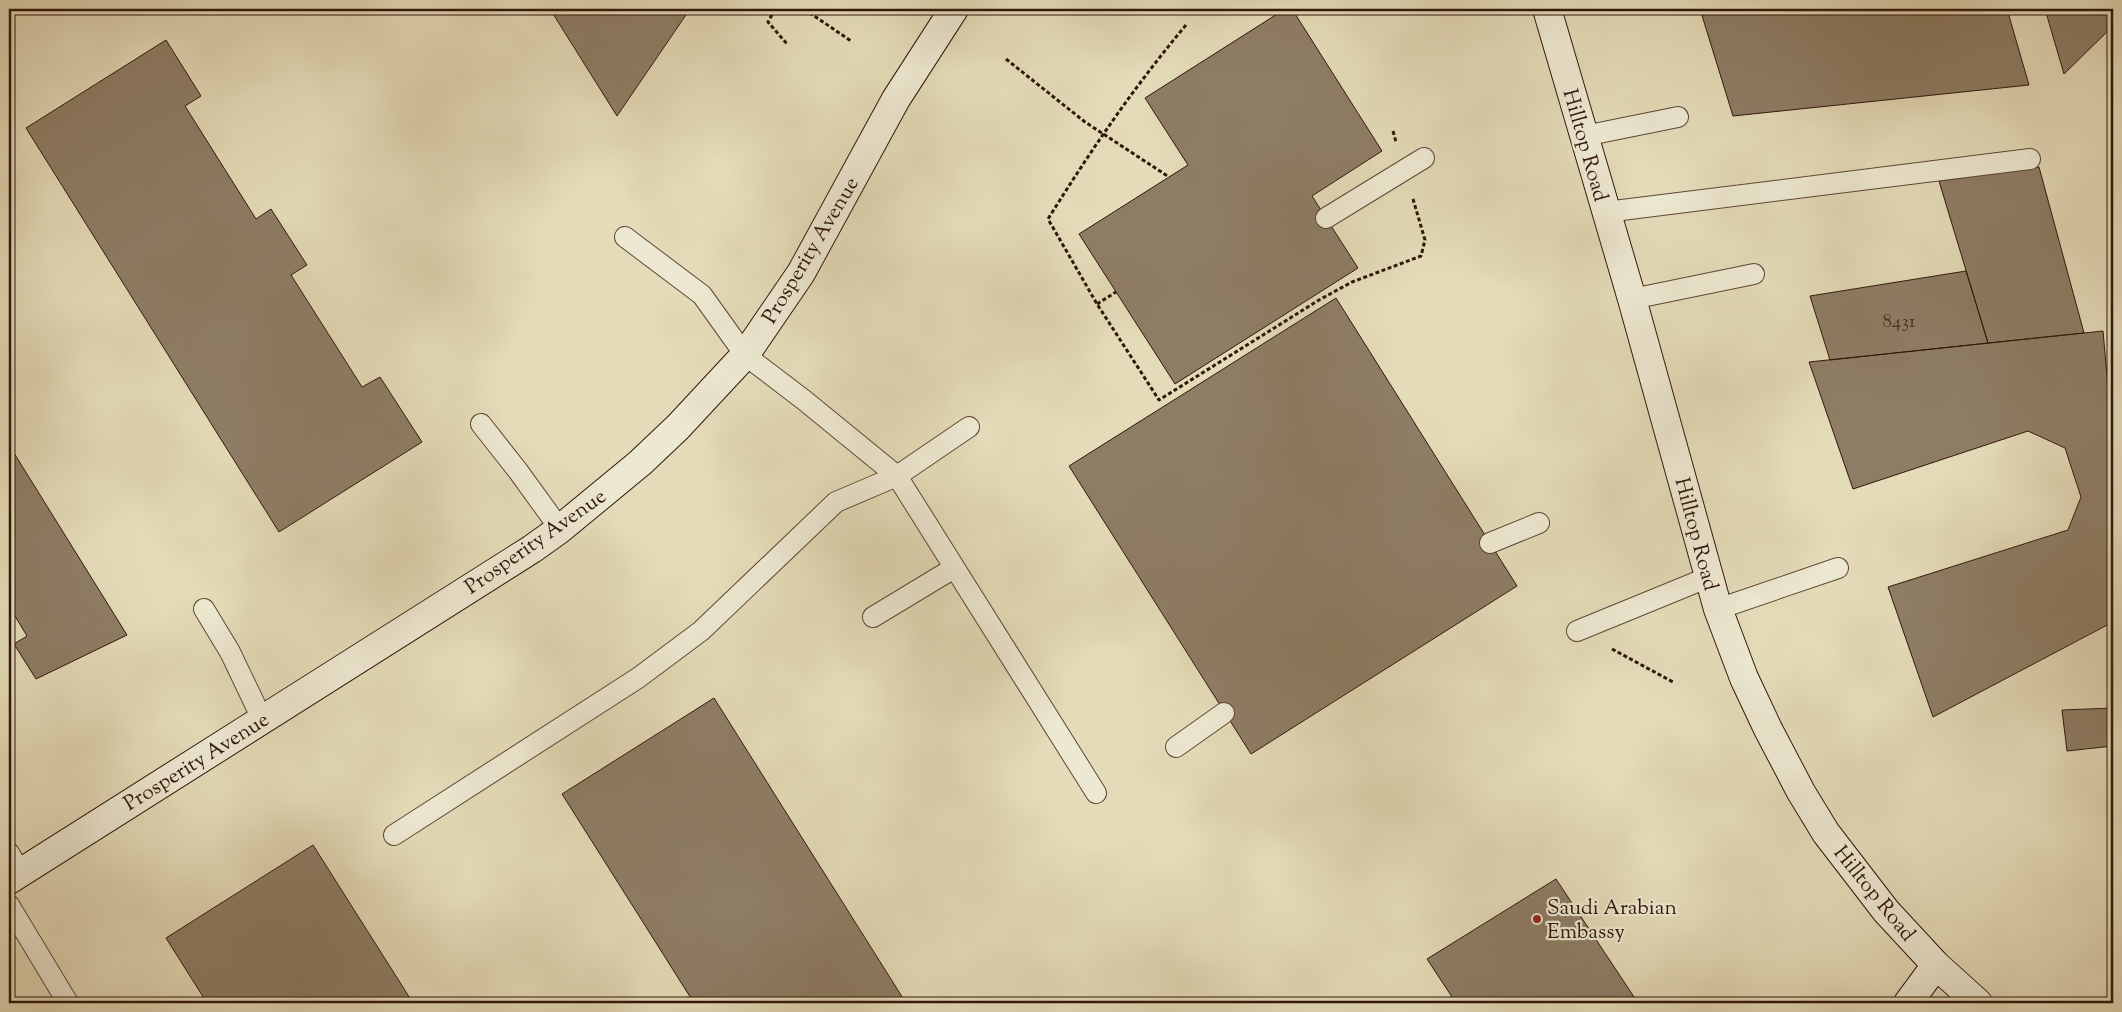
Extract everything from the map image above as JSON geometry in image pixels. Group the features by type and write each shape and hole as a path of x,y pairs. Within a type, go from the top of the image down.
{"main road":[{"name":"Prosperity Avenue","path":"12,869 262,719 560,529 640,463 698,406 745,355 805,266 896,99 954,9"},
{"name":"Hilltop Road","path":"1547,9 1632,298 1718,609 1744,678 1801,792 1826,833 1880,903 1936,965 1978,1003"},
{"path":"1908,1003 1936,965"}],"lane":[{"path":"1584,136 1678,117"},
{"path":"1326,218 1424,158"},
{"path":"1606,212 2030,159"},
{"path":"625,237 702,295 745,355 804,400 897,476 1096,793"},
{"path":"1632,298 1754,274"},
{"path":"481,424 518,470 560,529"},
{"path":"394,835 638,678 701,631 836,502 897,476 969,427"},
{"path":"1490,543 1539,523"},
{"path":"873,617 954,568"},
{"path":"1718,609 1838,568"},
{"path":"1577,631 1709,576"},
{"path":"204,609 230,652 262,719"},
{"path":"1176,747 1224,713"},
{"path":"9,905 68,1003"}],"path":[{"path":"775,9 768,22 787,44"},
{"path":"804,9 851,41"},
{"path":"1186,25 1148,70 1102,133 1048,219 1097,304 1159,400 1319,300 1352,282 1421,256 1425,240 1393,131"},
{"path":"1006,59 1085,122 1169,177"},
{"path":"1097,304 1116,292"},
{"path":"1577,631 1673,682"}],"building":[{"path":"550,9 690,9 617,116"},
{"path":"1285,9 1292,9 1382,151 1312,196 1358,268 1175,384 1079,234 1188,165 1145,98"},
{"path":"1700,9 2007,9 2029,85 1733,116"},
{"path":"2045,9 2113,9 2113,26 2064,74"},
{"path":"166,40 201,96 185,106 256,219 271,209 307,265 291,275 362,387 380,377 422,442 279,532 26,128"},
{"path":"2039,167 2084,333 1988,343 1939,181"},
{"path":"1966,271 1988,343 1830,360 1810,296"},
{"path":"1336,298 1517,586 1251,754 1069,466"},
{"path":"2103,331 2113,443 2113,622 1933,717 1888,587 2068,530 2081,497 2065,448 2028,431 1853,489 1809,362"},
{"path":"9,445 127,635 36,679 14,644 27,636 9,606"},
{"path":"714,698 906,1003 694,1003 562,794"},
{"path":"2113,708 2113,746 2067,751 2062,710"},
{"path":"313,845 413,1003 207,1003 166,938"},
{"name":"Saudi Arabian Embassy","path":"1556,879 1638,1003 1456,1003 1427,959"}],"place":[{"name":"Saudi Arabian Embassy","path":"1537,919"}]}
